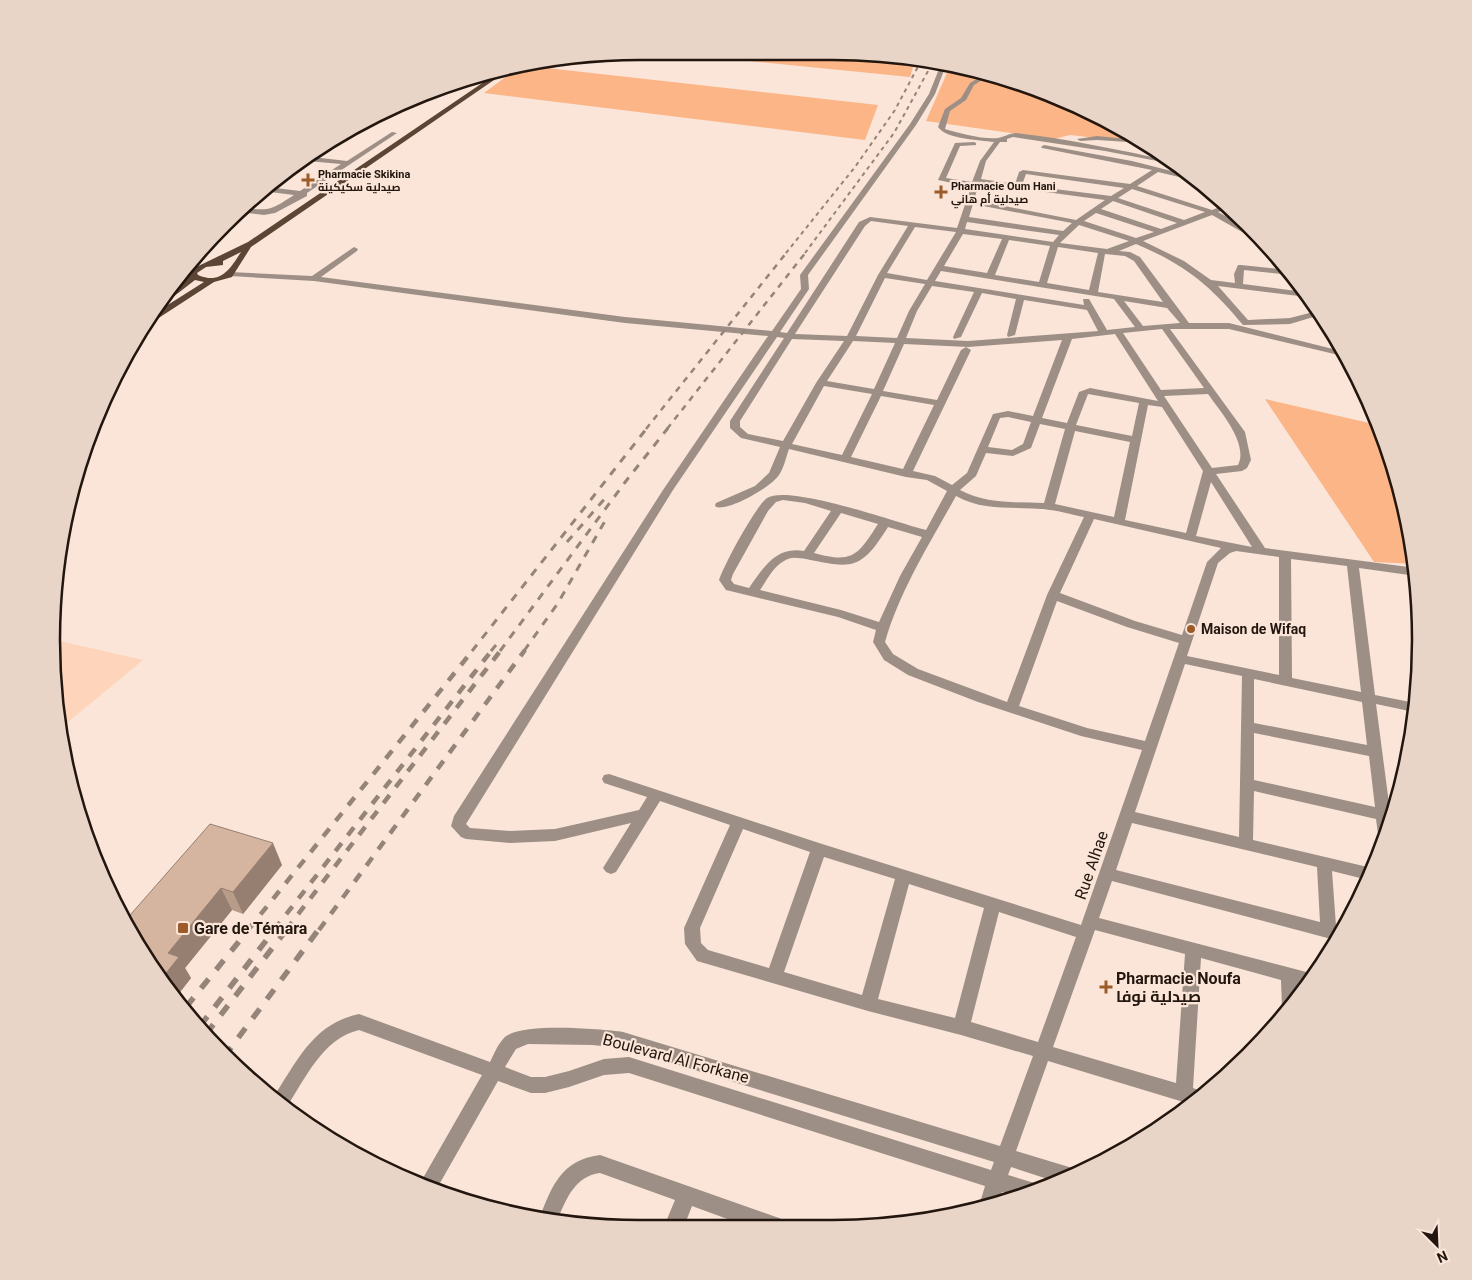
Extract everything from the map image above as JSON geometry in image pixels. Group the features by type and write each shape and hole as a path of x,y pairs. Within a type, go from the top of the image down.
{"main road":[{"path":"180,287 194,276 197,269 251,244 491,80"},
{"path":"162,312 214,279 232,270 251,244"},
{"path":"213,263 222,263 232,270"},
{"path":"194,276 198,279 214,279"}],"street":[{"path":"643,815 548,836 510,837 466,833 458,826 459,820 527,710 652,514 805,289 804,275 913,125 932,94 941,70"},
{"path":"979,79 972,84 964,99 947,110 942,126 949,132 1096,156 1178,175"},
{"path":"251,211 273,212 394,134"},
{"path":"845,459 913,311 960,232 983,161 998,140 1013,135 1070,142 1157,160"},
{"path":"1070,142 1090,138 1127,141"},
{"path":"992,146 957,144 942,180 1018,186 1113,199 1182,222"},
{"path":"316,159 371,162"},
{"path":"1042,285 1055,244 1064,233 1158,170"},
{"path":"1018,186 1023,172 1133,187 1212,212 1238,226"},
{"path":"275,190 320,196"},
{"path":"970,202 1079,222 1134,240 1177,261 1209,282 1246,323 1284,322 1312,315"},
{"path":"1105,251 1220,209"},
{"path":"1096,210 1159,231"},
{"path":"1186,325 1170,306 1137,259 1126,254 876,219 867,220 862,224 735,421 735,428 745,436 906,474 931,478 966,498 994,504 1049,506 1236,548 1408,571"},
{"path":"964,219 1064,233"},
{"path":"720,504 759,488 774,474 786,445 821,383 853,334 882,275 912,225"},
{"path":"990,277 1006,238"},
{"path":"314,279 354,249"},
{"path":"1093,293 1105,251"},
{"path":"1239,284 1238,274 1241,267 1279,272"},
{"path":"939,268 1170,306"},
{"path":"232,270 697,329 840,339 961,344 1064,338 1164,326 1229,326 1335,352"},
{"path":"882,275 1089,308"},
{"path":"1209,282 1239,284 1297,293"},
{"path":"957,337 979,290"},
{"path":"1082,291 1089,308 1104,333"},
{"path":"1011,335 1021,297"},
{"path":"1117,297 1140,328"},
{"path":"1164,326 1240,432 1246,460 1244,466 1238,469 1208,472"},
{"path":"1118,332 1260,550"},
{"path":"982,449 1013,452 1022,450 1027,446 1064,338"},
{"path":"906,474 939,402 966,350"},
{"path":"821,383 939,402"},
{"path":"1049,506 1071,425 1084,392 1090,391 1165,405"},
{"path":"1158,393 1210,391"},
{"path":"1120,522 1144,401"},
{"path":"1136,440 1071,425 1008,414 996,416 972,474 954,490 906,576 883,628 879,642 888,657 905,667 1012,708 1086,732 1151,747"},
{"path":"1190,538 1208,472"},
{"path":"883,628 841,614 730,587 725,580 732,563 763,509 772,500 783,496 806,500 929,535"},
{"path":"807,556 838,509"},
{"path":"1012,708 1053,595 1090,516"},
{"path":"752,593 773,564 783,556 798,554 841,562 855,560 866,550 885,522"},
{"name":"Rue Alhae","path":"990,1198 1107,874 1213,562 1226,550 1236,548"},
{"path":"1286,554 1286,682"},
{"path":"1352,562 1383,818"},
{"path":"1053,595 1131,624 1186,641"},
{"path":"1181,658 1248,674 1408,707"},
{"path":"1246,844 1248,674"},
{"path":"1248,727 1375,752"},
{"path":"609,779 819,849 993,904 1088,927 1193,949 1303,978"},
{"path":"1247,784 1383,815"},
{"path":"611,868 656,795"},
{"path":"1127,816 1363,872"},
{"path":"739,822 696,916 691,939 694,948 703,956 868,1004 961,1027 1190,1096"},
{"path":"774,977 819,849"},
{"path":"1324,863 1334,930"},
{"path":"1107,874 1333,932"},
{"path":"868,1004 904,876"},
{"path":"961,1027 993,904"},
{"path":"1192,1094 1193,949"},
{"path":"1289,974 1290,996"},
{"path":"283,1097 324,1039 340,1026 348,1023 359,1022 493,1071 431,1181"},
{"name":"Boulevard Al Forkane","path":"1022,1188 802,1122 629,1066 613,1064 571,1080 542,1086 531,1085 493,1071 510,1043 519,1037 529,1034 558,1037 598,1036 623,1040 1060,1173"},
{"path":"552,1213 570,1177 589,1164 600,1164 757,1220"},
{"path":"676,1220 687,1195"}],"shaded area":[{"path":"738,60 870,61 914,66 910,77"},
{"path":"546,68 878,105 865,140 484,93 507,76"},
{"path":"948,72 982,80 1054,104 1089,120 1127,141 1070,135 1054,139 926,121"},
{"path":"1265,399 1370,423 1392,490 1407,564 1374,562"},
{"path":"60,641 143,660 66,724 61,678"}],"building":[{"path":"210,824 273,843 233,892 221,888 168,953 179,957 166,973 130,915"}],"railway":[{"path":"786,253 855,167 895,110 918,67"},
{"path":"805,253 894,133 929,68"},
{"path":"646,429 787,252"},
{"path":"667,429 806,252"},
{"path":"472,651 647,428"},
{"path":"500,651 626,481 668,428"},
{"path":"567,542 608,495"},
{"path":"524,651 558,603 605,521"},
{"path":"491,651 496,645"},
{"path":"248,930 473,650"},
{"path":"274,930 492,650"},
{"path":"286,930 501,650"},
{"path":"319,930 525,650"},
{"path":"189,1004 249,929"},
{"path":"204,1021 275,929"},
{"path":"210,1029 287,929"},
{"path":"230,1050 319,929"}],"place":[{"name":"Pharmacie Skikina صيدلية سكيكينة","path":"308,180"},
{"name":"Pharmacie Oum Hani صيدلية أم هاني","path":"941,192"},
{"name":"Maison de Wifaq","path":"1191,629"},
{"name":"Gare de Témara","path":"183,928"},
{"name":"Pharmacie Noufa صيدلية نوفا","path":"1106,987"}]}
